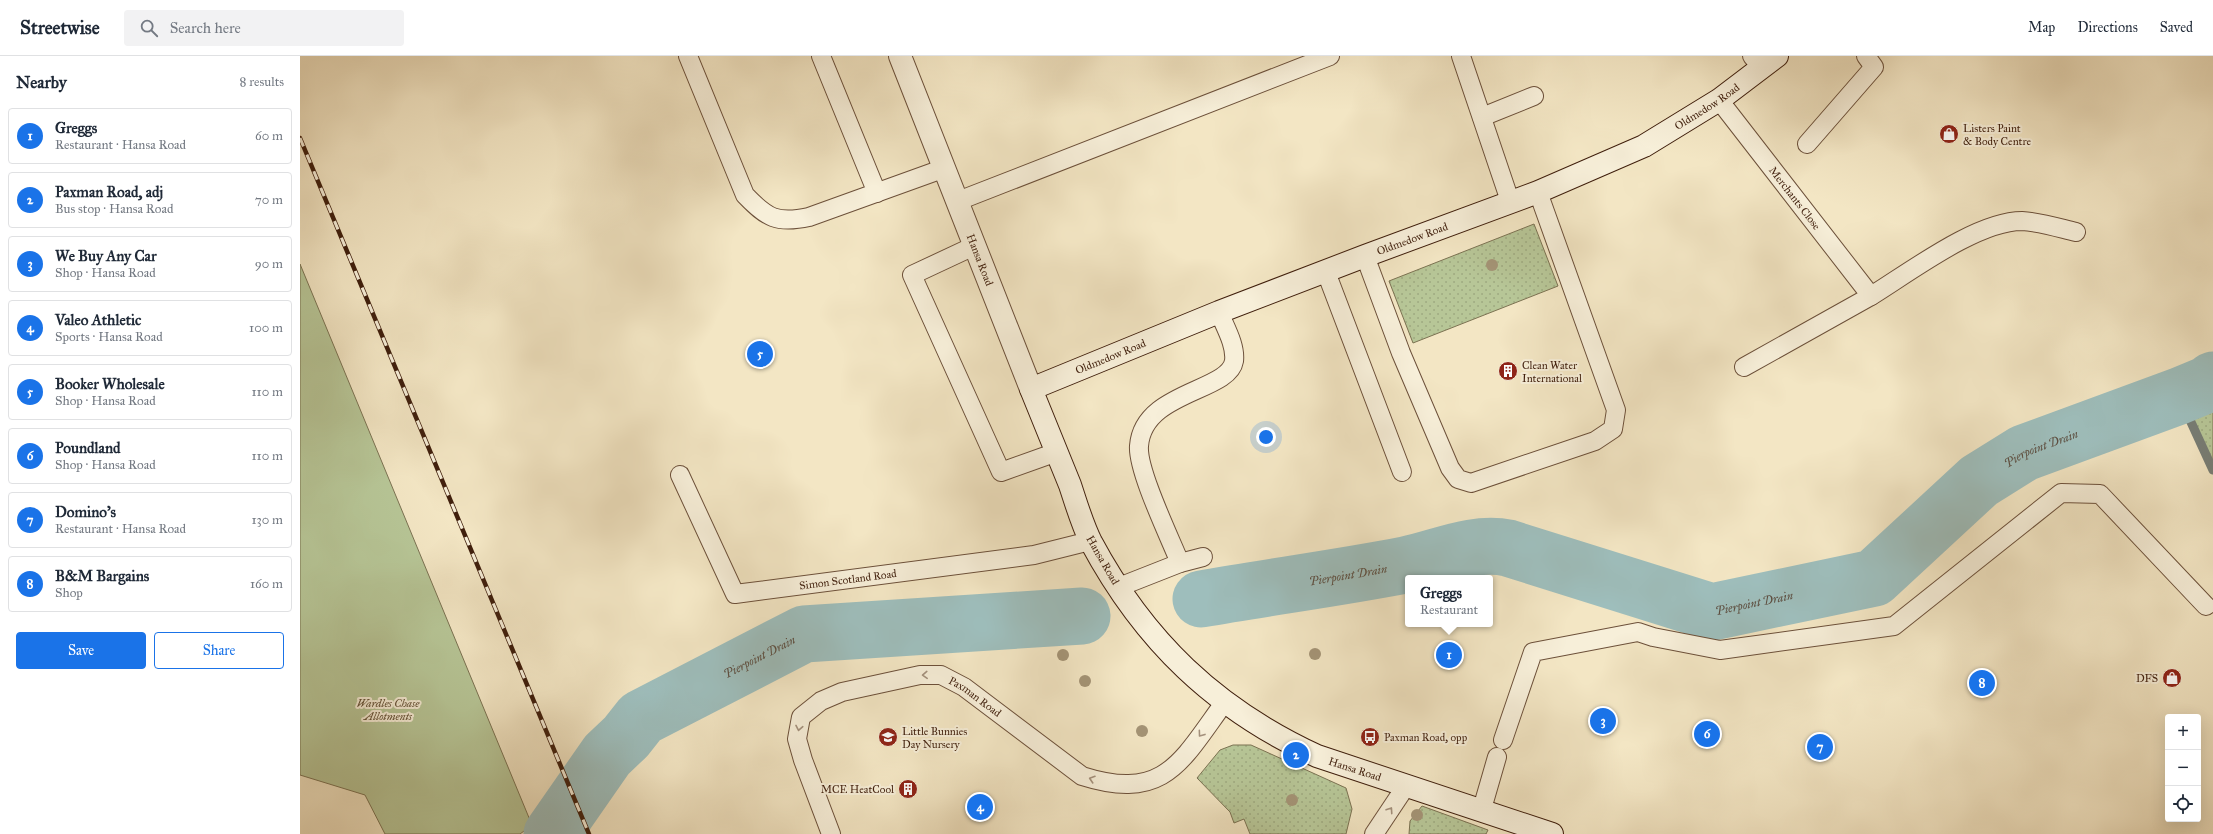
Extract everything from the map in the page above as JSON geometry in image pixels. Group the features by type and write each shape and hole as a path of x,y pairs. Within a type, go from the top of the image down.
{"street":[{"name":"Hansa Road","path":"900,56 958,201 974,246 1057,452 1090,541 1119,587 1172,657 1224,702 1283,741 1317,756 1406,786 1482,809 1552,834"},
{"name":"Oldmedow Road","path":"1031,389 1220,312 1364,256 1510,201 1538,192 1644,146 1719,100 1764,60"}],"lane":[{"path":"688,56 737,181 745,195 757,208 773,218 790,222 809,217 945,168"},
{"path":"821,56 877,193"},
{"path":"958,201 1330,56"},
{"path":"1461,56 1510,201"},
{"path":"1807,144 1874,67 1866,56"},
{"path":"1482,117 1534,96"},
{"name":"Merchants Close","path":"1719,100 1871,296"},
{"path":"1364,256 1401,353 1450,468 1458,479 1471,483 1595,441 1613,429 1616,410 1538,192"},
{"path":"1744,367 1871,296 1974,233 2000,223 2023,221 2076,232"},
{"path":"974,246 912,275 1001,472 1057,452"},
{"path":"1326,272 1402,472"},
{"path":"1180,564 1140,465 1138,446 1144,428 1153,414 1168,403 1213,381 1227,372 1234,363 1234,351 1220,312"},
{"name":"Simon Scotland Road","path":"680,475 735,594 1034,555 1090,541"},
{"path":"1503,740 1534,652 1638,632 1652,637 1720,650 1894,626 2061,493 2100,494 2206,606"},
{"path":"1119,587 1203,557"},
{"name":"Paxman Road","path":"831,834 803,760 797,739 802,717 821,701 842,692 920,676 941,675 964,687 1082,776 1104,783 1126,785 1146,783 1167,772 1186,754 1224,702"},
{"path":"1482,809 1498,757"},
{"path":"1374,834 1406,786"}],"green space":[{"path":"1534,224 1558,286 1413,343 1389,281"},
{"name":"Wardles Chase Allotments","path":"300,264 532,825 520,834 385,834 365,795 300,775"},
{"path":"2213,380 2213,460 2209,463 2179,396 2208,384"},
{"path":"1233,745 1251,745 1346,788 1352,809 1346,834 1250,834 1244,819 1234,823 1230,812 1197,778 1220,750"},
{"path":"1422,806 1488,830 1486,834 1409,834 1410,821"}],"waterway":[{"name":"Pierpoint Drain","path":"1201,599 1380,570 1418,562 1469,548 1495,546 1508,548 1712,612 1874,578 1979,481 2024,453 2179,396 2208,384 2213,380"},
{"path":"2179,396 2213,470"},
{"name":"Pierpoint Drain","path":"552,834 607,755 626,737 641,718 804,634 1082,616"}],"railway":[{"path":"300,138 589,834"}],"place":[{"name":"Listers Paint & Body Centre","path":"1949,134"},
{"name":"Booker Wholesale","path":"760,354"},
{"name":"Clean Water International","path":"1508,371"},
{"name":"Greggs","path":"1449,655"},
{"name":"DFS","path":"2172,678"},
{"name":"B&M Bargains","path":"1982,683"},
{"name":"We Buy Any Car","path":"1603,721"},
{"name":"Poundland","path":"1707,734"},
{"name":"Little Bunnies Day Nursery","path":"888,737"},
{"name":"Paxman Road, opp","path":"1370,737"},
{"name":"Domino's","path":"1820,747"},
{"name":"Paxman Road, adj","path":"1296,755"},
{"name":"MCE HeatCool","path":"908,789"},
{"name":"Valeo Athletic","path":"980,807"}]}
